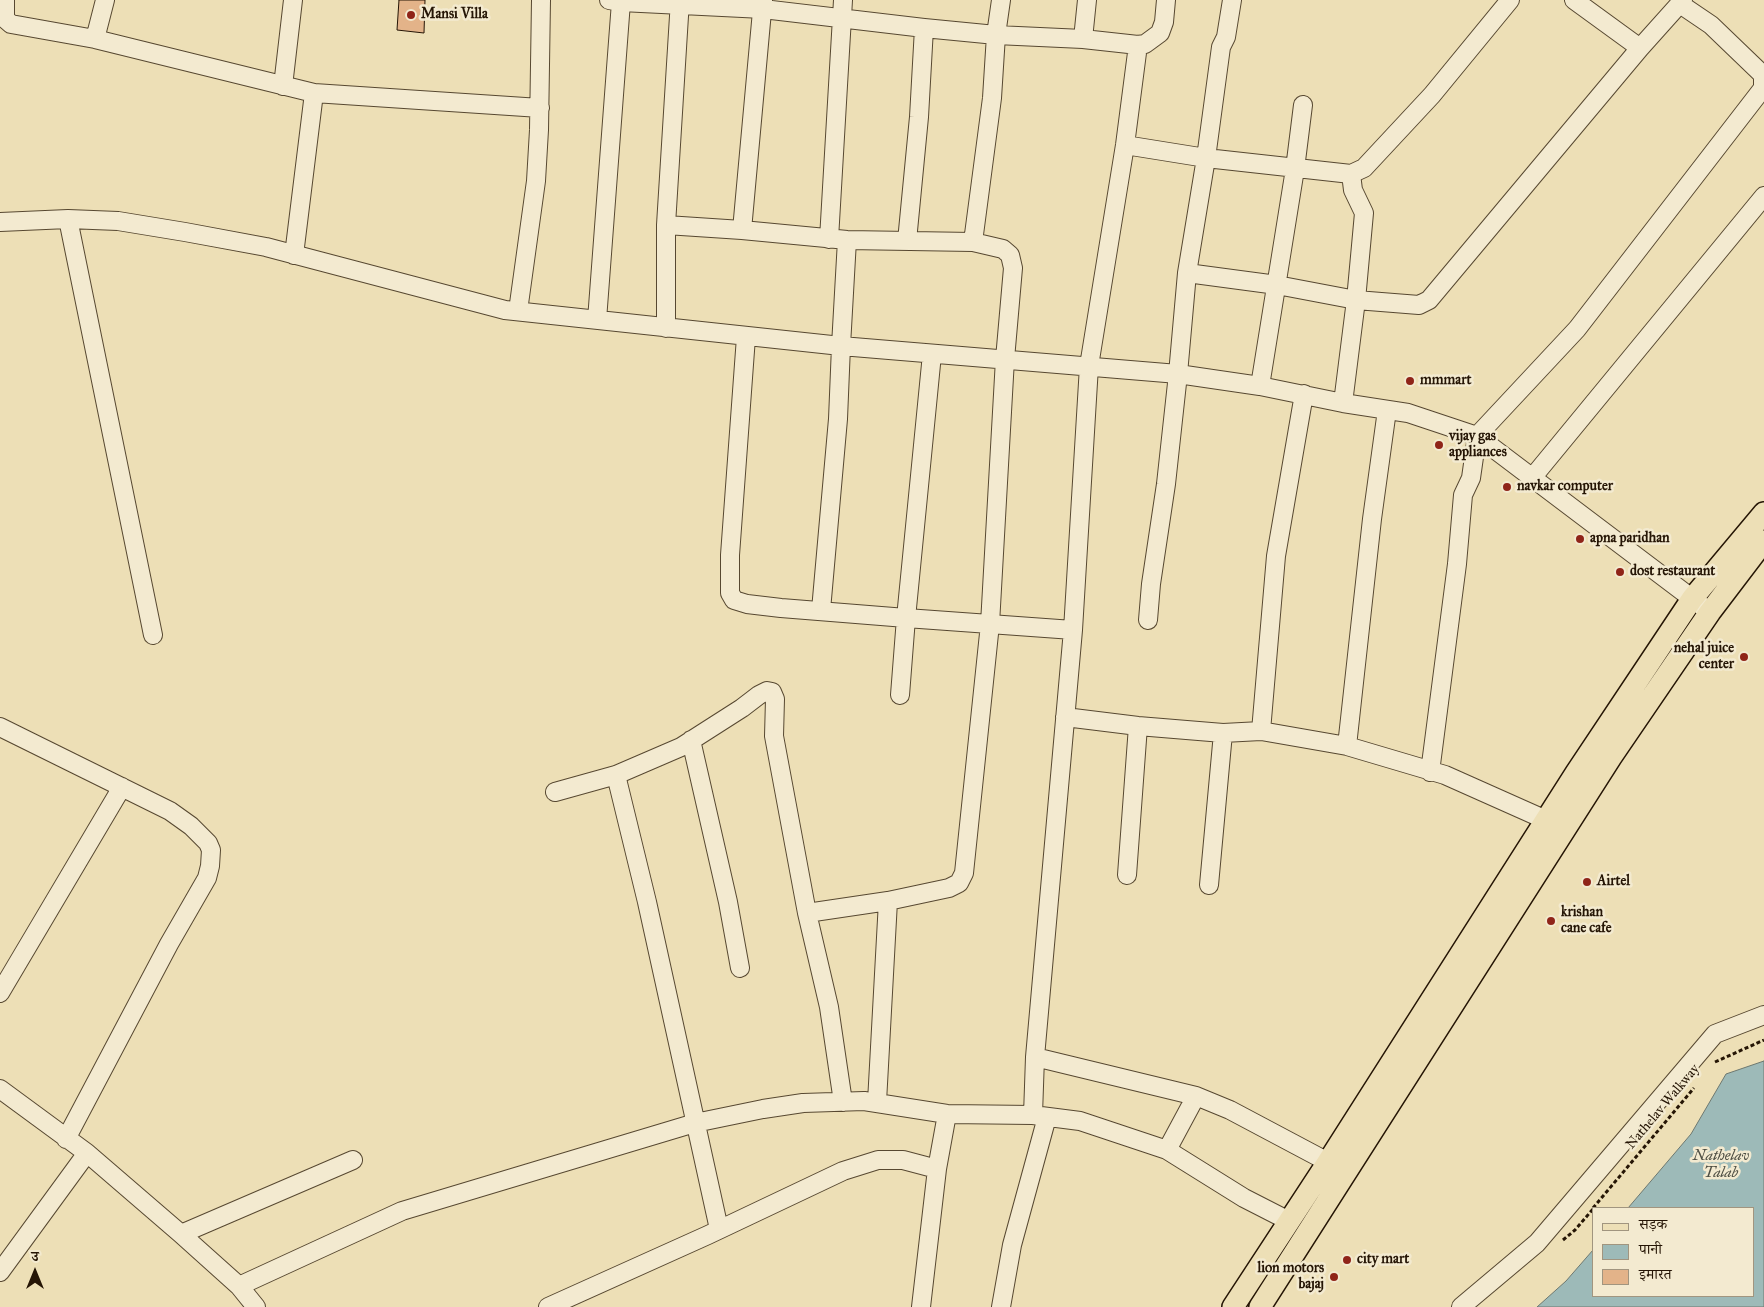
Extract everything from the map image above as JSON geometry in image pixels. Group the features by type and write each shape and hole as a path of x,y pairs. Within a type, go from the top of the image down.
{"main road":[{"path":"1233,1307 1328,1162 1546,820 1692,599 1764,513"},
{"path":"1260,1307 1611,757 1710,612 1764,540"}],"street":[{"path":"5,0 2,19 11,24 95,39 314,93 540,108"},
{"path":"95,39 105,0"},
{"path":"283,86 293,0"},
{"path":"518,311 536,181 540,108 541,0"},
{"path":"829,239 843,0"},
{"path":"973,242 992,98 996,34 1001,0"},
{"path":"1083,39 1087,0"},
{"path":"597,320 615,1 763,4 842,20 1138,45 1145,44 1160,33 1164,22 1166,0"},
{"path":"1148,620 1151,584 1166,484 1187,272 1206,158 1221,46 1226,37 1232,0"},
{"path":"1125,144 1206,158 1351,174 1364,168 1432,95 1510,0"},
{"path":"1574,0 1640,48"},
{"path":"1187,272 1277,285 1356,300 1419,305 1429,300 1640,48 1681,2 1711,25 1764,75 1764,88 1577,329 1477,436 1471,478 1464,495 1430,772"},
{"path":"666,328 666,225 680,3"},
{"path":"742,230 763,4"},
{"path":"907,241 919,117 924,28"},
{"path":"1001,1307 1012,1245 1040,1116 1035,1057 1074,630 1089,366 1125,144 1138,45"},
{"path":"294,255 314,93"},
{"path":"1260,386 1295,169 1303,105"},
{"path":"1343,402 1356,300 1364,214 1354,190 1351,174"},
{"path":"1532,478 1764,196"},
{"path":"68,220 153,635"},
{"path":"0,222 118,221 266,247 505,310 746,337 1178,374 1260,386 1408,414 1477,436 1710,612"},
{"path":"666,225 847,240 973,242 1003,249 1010,255 1013,268 1005,359 990,624 964,873 959,883 949,888 888,901 807,913"},
{"path":"821,610 838,419 847,240"},
{"path":"746,337 730,555 730,593 734,600 747,604 1074,630"},
{"path":"900,695 932,354"},
{"path":"1261,732 1276,556 1304,394"},
{"path":"1347,746 1372,519 1387,410"},
{"path":"555,792 616,775 681,747 742,708 759,694 767,691 772,692 775,699 774,736 807,913 829,1007 843,1102"},
{"path":"1065,718 1138,726 1223,732 1261,732 1347,746 1445,775 1546,820"},
{"path":"1128,875 1138,726"},
{"path":"0,727 170,811 192,826 208,842 211,850 207,878 169,944 66,1139"},
{"path":"1209,885 1223,732"},
{"path":"691,740 728,902 740,968"},
{"path":"616,775 647,902 719,1230"},
{"path":"0,993 122,787"},
{"path":"877,1102 888,901"},
{"path":"1462,1307 1537,1243 1715,1034 1764,1015"},
{"path":"1035,1057 1196,1096 1230,1110 1328,1162"},
{"path":"0,1089 86,1153 239,1286 256,1307"},
{"path":"1167,1150 1196,1096"},
{"path":"239,1286 402,1211 694,1123 803,1103 877,1102 947,1114 1040,1116 1080,1120 1167,1150 1244,1198 1289,1221"},
{"path":"921,1307 938,1169 947,1114"},
{"path":"0,1272 86,1153"},
{"path":"181,1234 353,1160"},
{"path":"548,1307 719,1230 843,1171 878,1160 903,1160 938,1169"}],"path":[{"name":"Nathelav Walkway","path":"1710,1068 1716,1061 1764,1040"},
{"name":"Nathelav Walkway","path":"1594,1207 1698,1083"}],"water":[{"name":"Nathelav Talab","path":"1764,1061 1764,1307 1537,1307 1566,1281 1592,1251 1592,1297 1754,1297 1754,1207 1629,1207 1691,1134 1726,1074"}],"building":[{"name":"Mansi Villa","path":"399,0 425,0 424,33 397,30"}],"place":[{"name":"Mansi Villa","path":"411,15"},
{"name":"mmmart","path":"1410,381"},
{"name":"vijay gas appliances","path":"1439,445"},
{"name":"navkar computer","path":"1507,487"},
{"name":"apna paridhan","path":"1580,539"},
{"name":"dost restaurant","path":"1620,572"},
{"name":"nehal juice center","path":"1744,657"},
{"name":"Airtel","path":"1587,882"},
{"name":"krishan cane cafe","path":"1551,921"},
{"name":"city mart","path":"1347,1260"},
{"name":"lion motors bajaj","path":"1334,1277"}]}
